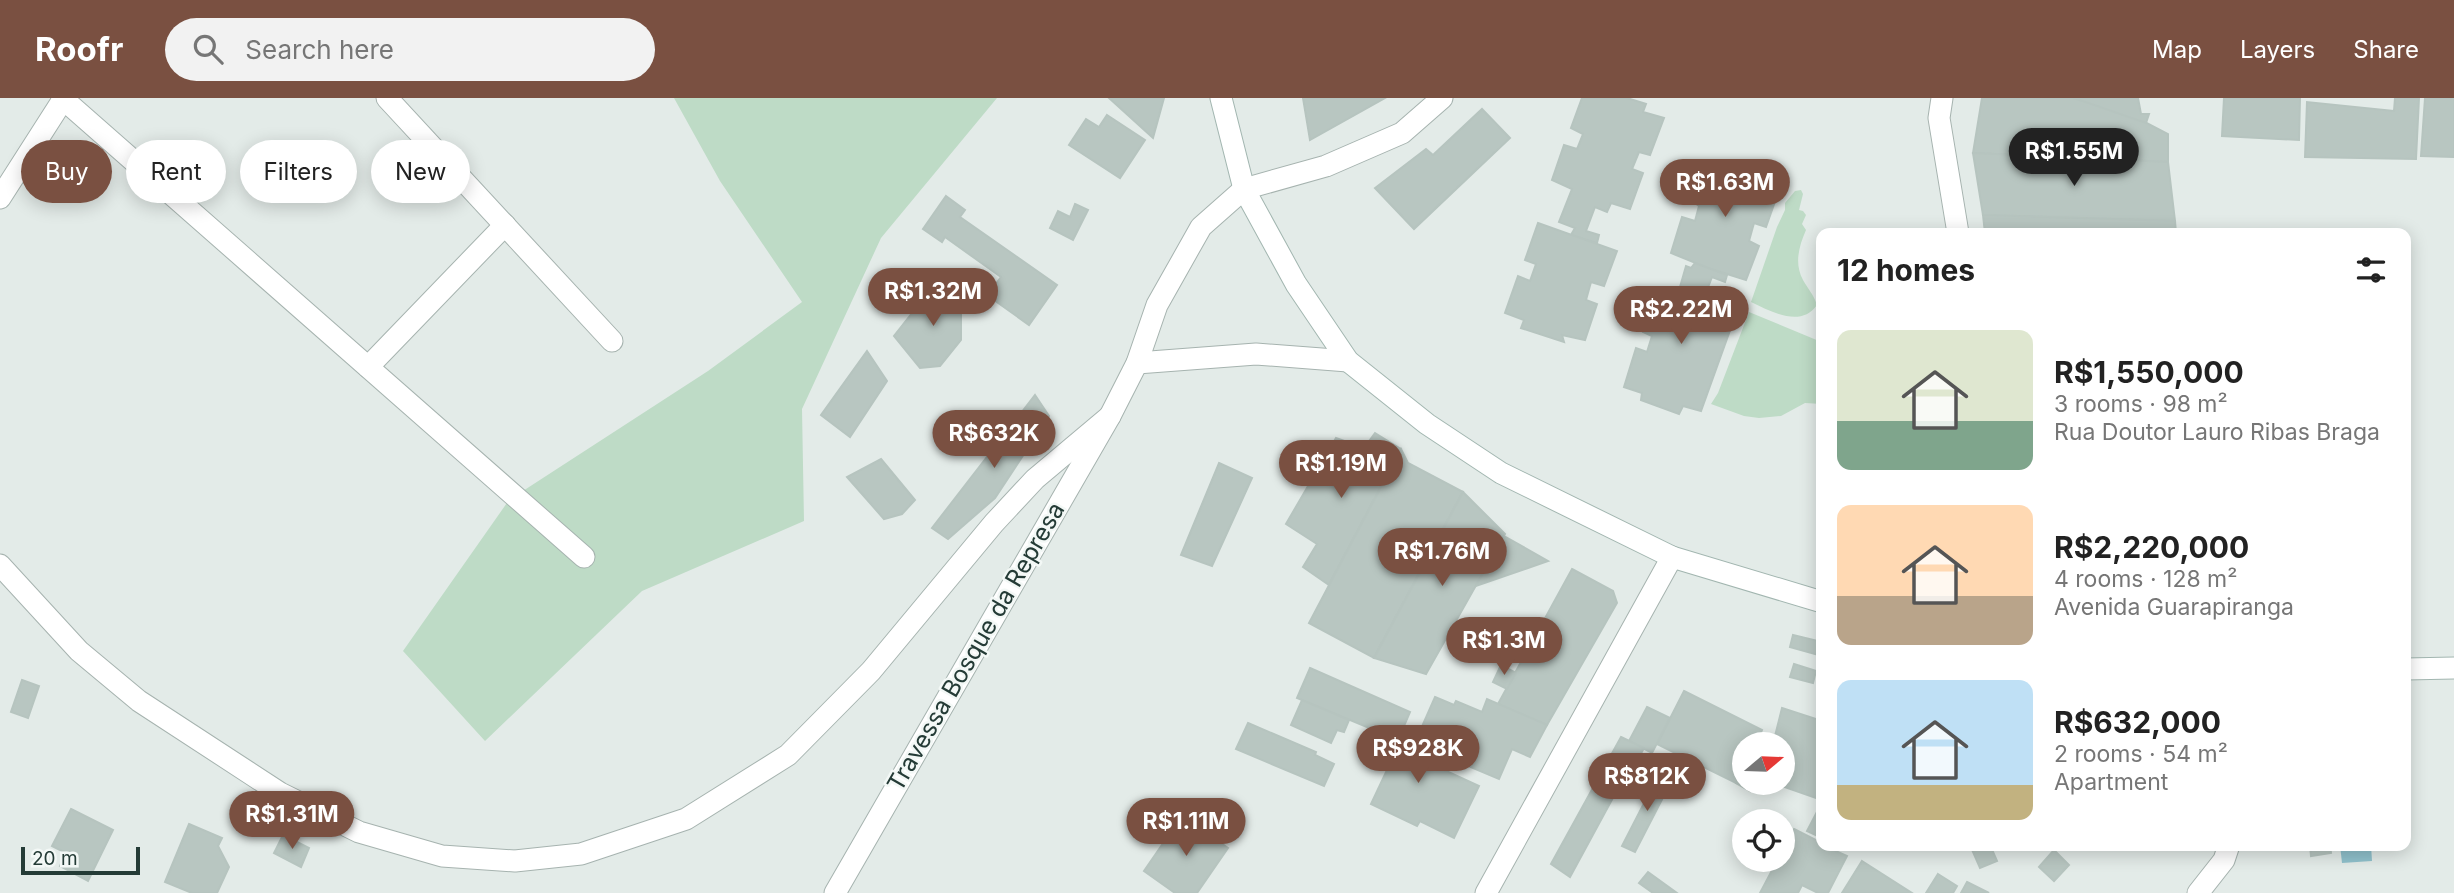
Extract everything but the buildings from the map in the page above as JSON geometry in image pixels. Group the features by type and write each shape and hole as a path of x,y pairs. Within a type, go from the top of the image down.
{"street":[{"path":"0,198 63,98 583,557"},
{"path":"387,98 612,341"},
{"path":"1221,98 1244,189 1296,284 1348,361 1427,424 1501,473 1672,557 1816,600"},
{"path":"1244,189 1326,166 1402,133 1443,98"},
{"path":"1942,98 1939,118 1957,228"},
{"name":"Travessa Bosque da Represa","path":"835,893 1110,416 1137,363 1157,305 1187,249 1201,227 1244,189"},
{"path":"368,367 505,225"},
{"path":"1137,363 1256,354 1348,361"},
{"path":"0,565 79,651 139,701 291,799 359,832 442,856 515,861 581,854 685,818 789,755 872,671 994,523 1035,479 1110,416"},
{"path":"1486,893 1672,557"},
{"path":"2411,669 2454,668"},
{"path":"2198,893 2224,860 2227,851"}],"green space":[{"path":"674,98 997,98 881,238 802,409 804,521 642,591 485,741 403,651 509,500 708,371 802,302 720,181"},
{"path":"1801,190 1803,194 1799,210 1806,215 1802,224 1806,230 1798,261 1800,274 1813,295 1816,306 1803,316 1795,317 1751,302 1785,210 1785,203 1795,191"},
{"path":"1749,312 1816,340 1816,404 1805,403 1781,416 1759,418 1744,416 1711,404 1718,393"}],"water":[{"path":"2341,851 2371,851 2372,861 2342,863"}]}
